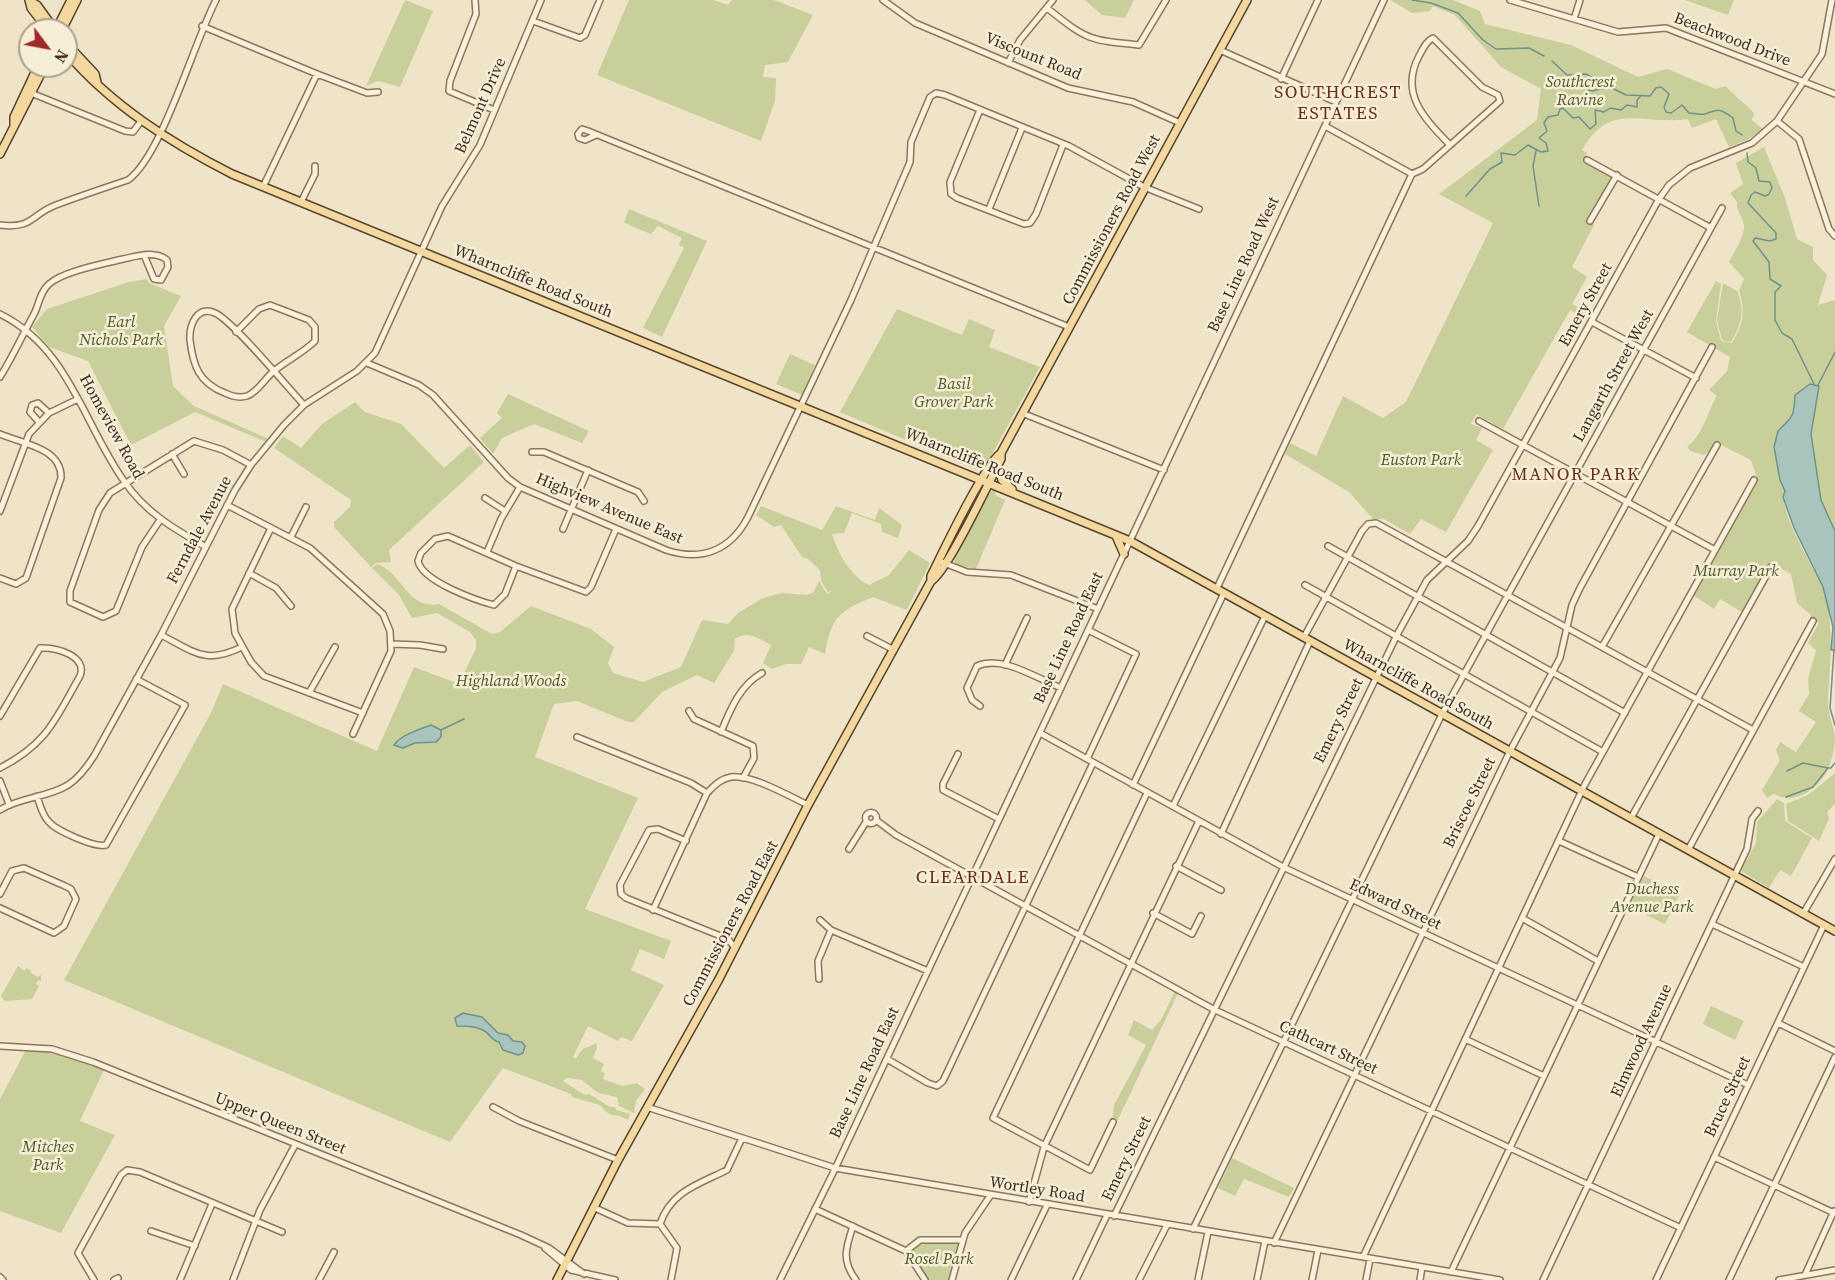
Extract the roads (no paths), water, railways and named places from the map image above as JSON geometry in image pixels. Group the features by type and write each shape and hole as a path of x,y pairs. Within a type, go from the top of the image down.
{"main road":[{"path":"29,0 37,5 46,18"},
{"path":"29,0 39,18"},
{"path":"61,18 71,0"},
{"path":"68,18 77,0"},
{"name":"Commissioners Road West","path":"986,481 998,465 1001,453 1022,413 1247,0"},
{"name":"Wharncliffe Road South","path":"78,56 95,74 97,82"},
{"name":"Wharncliffe Road South","path":"78,66 90,79 97,82 141,121 221,169 1130,542 1217,588 1835,932"},
{"path":"14,124 14,117 32,78"},
{"path":"0,154 39,78"},
{"name":"Commissioners Road West","path":"986,481 996,457 1001,453"},
{"path":"998,465 1002,480 1019,495"},
{"name":"Commissioners Road East","path":"557,1280 618,1160 735,948 808,805 894,650 931,581 931,576 942,562 986,481"},
{"path":"1116,536 1124,554"}],"street":[{"path":"0,225 16,227 28,224 53,206 129,180 140,169 160,134 202,26 216,0"},
{"path":"475,0 476,14 450,81 449,91 494,110"},
{"name":"Belmont Drive","path":"422,252 442,206 474,157 541,0"},
{"path":"533,21 580,38 585,35 600,0"},
{"name":"Viscount Road","path":"883,0 915,23 1068,88 1132,102 1180,123"},
{"path":"1008,63 1012,50 1053,0"},
{"path":"1047,8 1083,36 1095,41 1139,45 1166,0"},
{"path":"1281,79 1318,0"},
{"name":"Base Line Road West","path":"1130,542 1384,0"},
{"name":"Beachwood Drive","path":"1510,0 1618,32 1666,28 1835,94"},
{"path":"1574,19 1580,0"},
{"name":"Emery Street","path":"1114,1216 1375,676 1427,580 1473,534 1659,199 1674,180 1690,168 1752,143 1778,121 1822,54 1832,0"},
{"path":"202,26 367,93 378,92"},
{"path":"1217,588 1412,174 1423,169 1500,101 1498,95 1482,87 1440,42 1433,38 1428,40 1412,70 1415,101 1419,111 1450,145"},
{"path":"1220,50 1336,102"},
{"path":"263,187 317,74"},
{"path":"31,93 125,131 133,132 141,121"},
{"name":"Highview Avenue East","path":"367,363 419,386 433,395 508,478 520,486 616,529 686,555 705,555 724,547 741,530 802,406 909,162 911,142 930,96 936,93 945,95 980,110"},
{"path":"1063,145 1036,214 1030,223 1024,224 951,194 950,189 980,110 1063,145 1144,187 1199,208"},
{"path":"1778,121 1798,139 1829,229 1835,236"},
{"path":"1325,126 1412,174"},
{"path":"988,209 1022,128"},
{"path":"596,135 1069,327"},
{"path":"1587,160 1711,228"},
{"path":"301,202 315,174 315,166"},
{"path":"1590,221 1617,175"},
{"name":"Langarth Street West","path":"1193,1229 1442,714 1722,208"},
{"name":"Ferndale Avenue","path":"0,810 9,804 67,786 82,773 94,756 161,635 227,505 251,465 304,405 367,363 381,344 422,252"},
{"path":"0,377 50,282 93,267 144,255 163,257 167,260 168,267 161,280 154,279 144,255"},
{"path":"236,332 259,309 270,305 309,320 315,327 315,341 273,371 247,396 235,397 215,389 199,376 190,335 195,317 207,310 217,313 273,371 304,405"},
{"name":"Homeview Road","path":"0,314 25,328 58,362 125,483 142,504 160,520 206,547"},
{"path":"1592,322 1696,378"},
{"name":"Briscoe Street","path":"1274,1243 1510,751 1553,672 1580,588 1712,347"},
{"path":"0,511 29,434 50,413 78,399"},
{"path":"39,422 30,412 32,405 38,403 50,413"},
{"path":"1022,413 1164,470"},
{"path":"1479,421 1715,550"},
{"path":"0,434 49,452 62,468 61,478 26,578 16,584 0,578"},
{"path":"160,520 142,547 116,611 103,617 70,602 70,591 103,501 125,483 186,444 203,442 237,455 251,465"},
{"path":"1602,647 1717,445"},
{"path":"532,452 544,452 588,470 638,492 644,501"},
{"path":"171,454 184,474"},
{"path":"563,529 588,470"},
{"path":"1363,1257 1582,791 1754,480"},
{"path":"487,552 505,511 520,486"},
{"path":"485,498 505,511"},
{"path":"227,505 291,537 324,558 376,606 386,619 391,644 386,664 352,734"},
{"path":"291,537 306,507"},
{"path":"1221,834 1326,597 1368,524 1376,523 1447,560 1753,730"},
{"path":"271,528 232,609 231,622 242,647 264,676 363,713"},
{"path":"516,566 505,594 494,605 435,581 419,566 418,561 425,549 440,537 452,537 516,566 586,592 591,586 616,529"},
{"name":"Base Line Road East","path":"780,1280 887,1059 1130,542"},
{"path":"1328,546 1625,712"},
{"path":"942,562 967,572 1011,574 1098,609"},
{"path":"1631,818 1771,567"},
{"path":"249,573 276,588 291,606"},
{"path":"1305,585 1603,752"},
{"path":"1133,785 1224,593"},
{"path":"1173,806 1265,616"},
{"path":"1005,665 1027,618"},
{"path":"1688,850 1813,621"},
{"path":"887,1059 928,1083 937,1086 943,1082 1025,907 1136,654 1088,630"},
{"path":"161,635 210,658 242,647"},
{"path":"867,636 894,650"},
{"path":"391,644 420,645 443,650"},
{"path":"0,716 40,648 75,657 81,663 83,669 80,676 43,739 25,754 0,768"},
{"path":"309,693 334,648"},
{"path":"980,706 972,700 967,688 977,666 988,662 1005,665 1061,688"},
{"path":"721,732 741,692 752,678 762,673"},
{"path":"37,796 44,816 55,828 97,846 106,845 185,705 136,680"},
{"path":"689,711 694,719 753,746 754,758 743,778"},
{"name":"Edward Street","path":"1040,733 1283,867 1748,1085"},
{"path":"577,737 691,783 706,793"},
{"path":"958,754 943,790 999,819"},
{"path":"653,910 706,793 723,780 743,778 808,805"},
{"path":"0,781 9,804"},
{"path":"1113,1122 1090,1170 993,1118 1147,793"},
{"name":"Elmwood Avenue","path":"1544,1279 1734,876 1750,841 1752,819 1758,812"},
{"path":"849,849 866,822 865,816 870,813 896,835 972,876"},
{"path":"866,822 872,824 876,820"},
{"path":"1029,1202 1044,1147 1153,913 1199,821"},
{"path":"686,841 658,829 649,830 620,885 621,894 653,910 728,939 735,948"},
{"path":"1451,1272 1659,834"},
{"path":"1559,841 1638,877"},
{"path":"1803,914 1835,859"},
{"path":"1176,866 1221,890"},
{"path":"0,894 12,871 24,868 65,886 76,898 64,926 54,933 0,908"},
{"name":"Cathcart Street","path":"972,876 1213,1009 1681,1228"},
{"path":"1153,913 1192,934 1201,916"},
{"path":"1522,918 1598,961"},
{"path":"820,920 831,930 928,970"},
{"path":"1712,924 1804,967"},
{"name":"Bruce Street","path":"1656,1280 1824,925"},
{"path":"819,979 818,961 831,930"},
{"path":"1778,1023 1835,1051"},
{"path":"1465,1039 1544,1076"},
{"name":"Upper Queen Street","path":"0,1046 34,1046 72,1054 544,1247 565,1264 584,1274 615,1280"},
{"path":"1729,1280 1835,1057"},
{"path":"492,1107 519,1121 618,1160"},
{"name":"Wortley Road","path":"648,1107 835,1168 990,1196 1500,1280"},
{"path":"660,1224 664,1213 684,1190 727,1170 742,1138"},
{"path":"233,1280 256,1222 295,1145"},
{"path":"1714,1157 1834,1211 1805,1275"},
{"path":"94,1280 78,1253 123,1172 132,1170 140,1172 282,1232"},
{"path":"952,1280 960,1257 962,1240 990,1196"},
{"path":"180,1280 212,1204"},
{"path":"1011,1280 1047,1205"},
{"path":"593,1208 628,1223 660,1224"},
{"path":"815,1209 906,1251 924,1280"},
{"name":"Emery Street","path":"1076,1280 1107,1215"},
{"path":"660,1224 676,1248 671,1280"},
{"path":"1139,1280 1167,1225"},
{"path":"853,1226 847,1245 846,1264 856,1280"},
{"path":"151,1231 195,1246"},
{"path":"1198,1280 1208,1232"},
{"path":"906,1251 920,1240 962,1240"},
{"path":"1257,1280 1265,1241"},
{"path":"1312,1280 1318,1250"},
{"path":"319,1280 334,1252"},
{"path":"1366,1280 1370,1258"},
{"path":"1420,1280 1422,1267"},
{"path":"1779,1280 1835,1270"}],"water":[{"path":"1810,384 1819,386 1811,434 1821,500 1835,531 1835,650 1831,650 1833,627 1823,587 1794,528 1783,497 1785,491 1780,480 1774,447 1778,431 1792,416 1795,395"},
{"path":"431,725 441,730 441,737 436,742 415,743 403,748 394,745 406,735"},
{"path":"463,1013 482,1017 498,1033 508,1035 513,1041 522,1042 525,1046 523,1053 518,1055 503,1050 499,1042 483,1030 457,1026 455,1018"}],"waterway":[{"path":"1412,0 1431,3 1458,13 1483,40 1496,49 1529,48 1544,56"},
{"path":"1552,61 1567,75 1586,74 1591,77 1588,90 1592,91 1610,87 1626,95 1650,96 1656,88 1661,87 1669,94 1664,107 1666,112 1671,113 1682,105 1689,113 1703,114 1722,111 1733,118 1736,131 1742,135"},
{"path":"1466,196 1490,169 1502,162 1501,153 1515,155 1528,145 1541,152 1548,151 1546,143 1539,138 1547,131 1544,123 1548,117 1558,115 1560,109 1563,108 1573,118 1579,117 1590,129 1596,124 1595,110 1604,112 1610,108 1621,110 1627,105 1637,107 1637,100 1641,96"},
{"path":"1536,151 1533,166 1539,206"},
{"path":"1747,153 1748,162 1756,168 1759,181 1770,182 1772,188 1765,196 1755,192 1748,203 1776,233 1776,239 1770,241 1755,238 1753,241 1769,262 1770,279 1781,286 1775,292 1775,320 1782,333 1792,339 1814,384"},
{"path":"1818,385 1835,352"},
{"path":"1834,650 1830,708 1835,725"},
{"path":"1787,771 1803,763 1828,768"},
{"path":"1786,797 1813,787 1835,763"}],"district":[{"name":"SOUTHCREST ESTATES","path":"1338,103"},
{"name":"MANOR PARK","path":"1576,475"},
{"name":"CLEARDALE","path":"973,878"}],"park label":[{"name":"Southcrest Ravine","path":"1580,92"},
{"name":"Earl Nichols Park","path":"121,332"},
{"name":"Basil Grover Park","path":"954,394"},
{"name":"Euston Park","path":"1421,461"},
{"name":"Murray Park","path":"1736,572"},
{"name":"Highland Woods","path":"511,682"},
{"name":"Duchess Avenue Park","path":"1652,899"},
{"name":"Mitches Park","path":"48,1157"},
{"name":"Rosel Park","path":"939,1260"}]}
